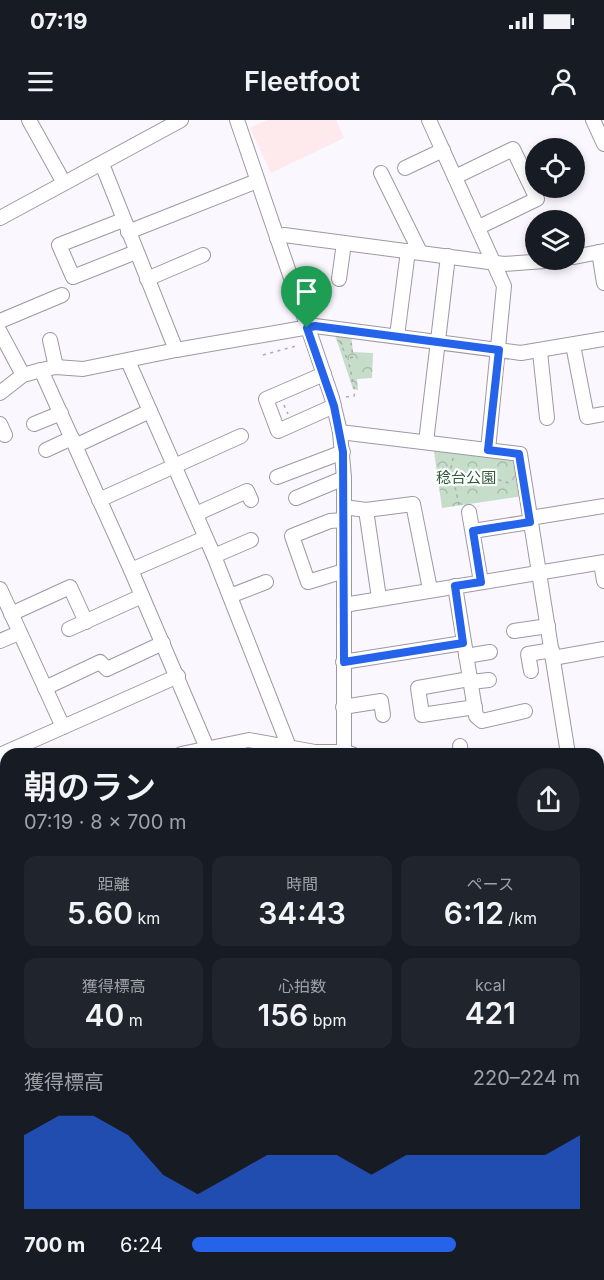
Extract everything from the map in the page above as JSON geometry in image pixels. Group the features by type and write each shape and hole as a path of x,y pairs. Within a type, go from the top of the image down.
{"street":[{"path":"29,120 64,183"},
{"path":"0,218 181,120"},
{"path":"429,120 479,226 504,286 488,450"},
{"path":"241,121 277,238 313,327 324,374 336,402 344,478 343,707 346,748"},
{"path":"598,126 604,144"},
{"path":"455,177 513,149 537,199 479,226"},
{"path":"405,168 443,150"},
{"path":"102,164 176,350"},
{"path":"381,173 414,251 397,336"},
{"path":"136,252 73,277 59,245 126,226 258,181"},
{"path":"277,238 284,235 494,262 525,263"},
{"path":"339,279 344,243"},
{"path":"585,254 601,251 604,283"},
{"path":"147,279 203,255"},
{"path":"426,442 448,256"},
{"path":"0,321 62,295"},
{"path":"0,393 23,375 41,370 56,367 84,369 176,350 313,327 344,333 397,336 521,353 540,352 604,339"},
{"path":"0,332 23,375"},
{"path":"50,340 56,367"},
{"path":"573,345 587,417 604,414"},
{"path":"540,352 550,412"},
{"path":"128,361 214,556 290,747"},
{"path":"41,370 132,570 207,748 249,740 295,748"},
{"path":"324,374 266,399 278,431 336,402"},
{"path":"46,450 150,411"},
{"path":"34,424 61,413"},
{"path":"340,432 519,454 567,748"},
{"path":"99,500 241,436"},
{"path":"277,477 343,452"},
{"path":"296,498 344,478"},
{"path":"196,514 247,491"},
{"path":"344,571 309,582 292,536 344,513 412,504 430,589"},
{"path":"473,531 604,506"},
{"path":"464,508 473,531 481,582"},
{"path":"366,510 379,598"},
{"path":"132,570 205,538"},
{"path":"214,556 251,540"},
{"path":"344,605 603,562 604,581"},
{"path":"230,596 266,582"},
{"path":"455,586 476,716 482,721 525,711"},
{"path":"11,614 70,587 86,622"},
{"path":"0,589 63,727"},
{"path":"69,629 142,596"},
{"path":"514,631 548,626"},
{"path":"0,641 19,633"},
{"path":"45,688 100,662 107,669 163,643"},
{"path":"531,671 528,654 552,654 586,659 604,649"},
{"path":"344,662 464,650 490,652"},
{"path":"16,748 178,676"},
{"path":"475,707 422,715 418,688 489,680"},
{"path":"343,707 381,701 383,715"}],"path":[{"path":"313,327 321,300"},
{"path":"263,355 296,346 292,330"},
{"path":"344,333 353,357 348,358"},
{"path":"336,402 354,396 344,333"},
{"path":"279,393 293,425"},
{"path":"457,446 451,468 464,508"},
{"path":"454,482 493,478 525,489"}],"shaded area":[{"path":"267,120 336,120 344,138 271,173 250,128"}],"green space":[{"path":"351,334 353,352 373,353 372,378 357,379 358,390 353,389 335,335"},
{"name":"稔台公園","path":"433,445 516,456 523,496 442,508"}],"route":[{"path":"315,326 499,350 488,450 519,454 530,522 473,531 481,582 455,586 463,643 344,662 343,452 334,406 307,328 315,326"}]}
